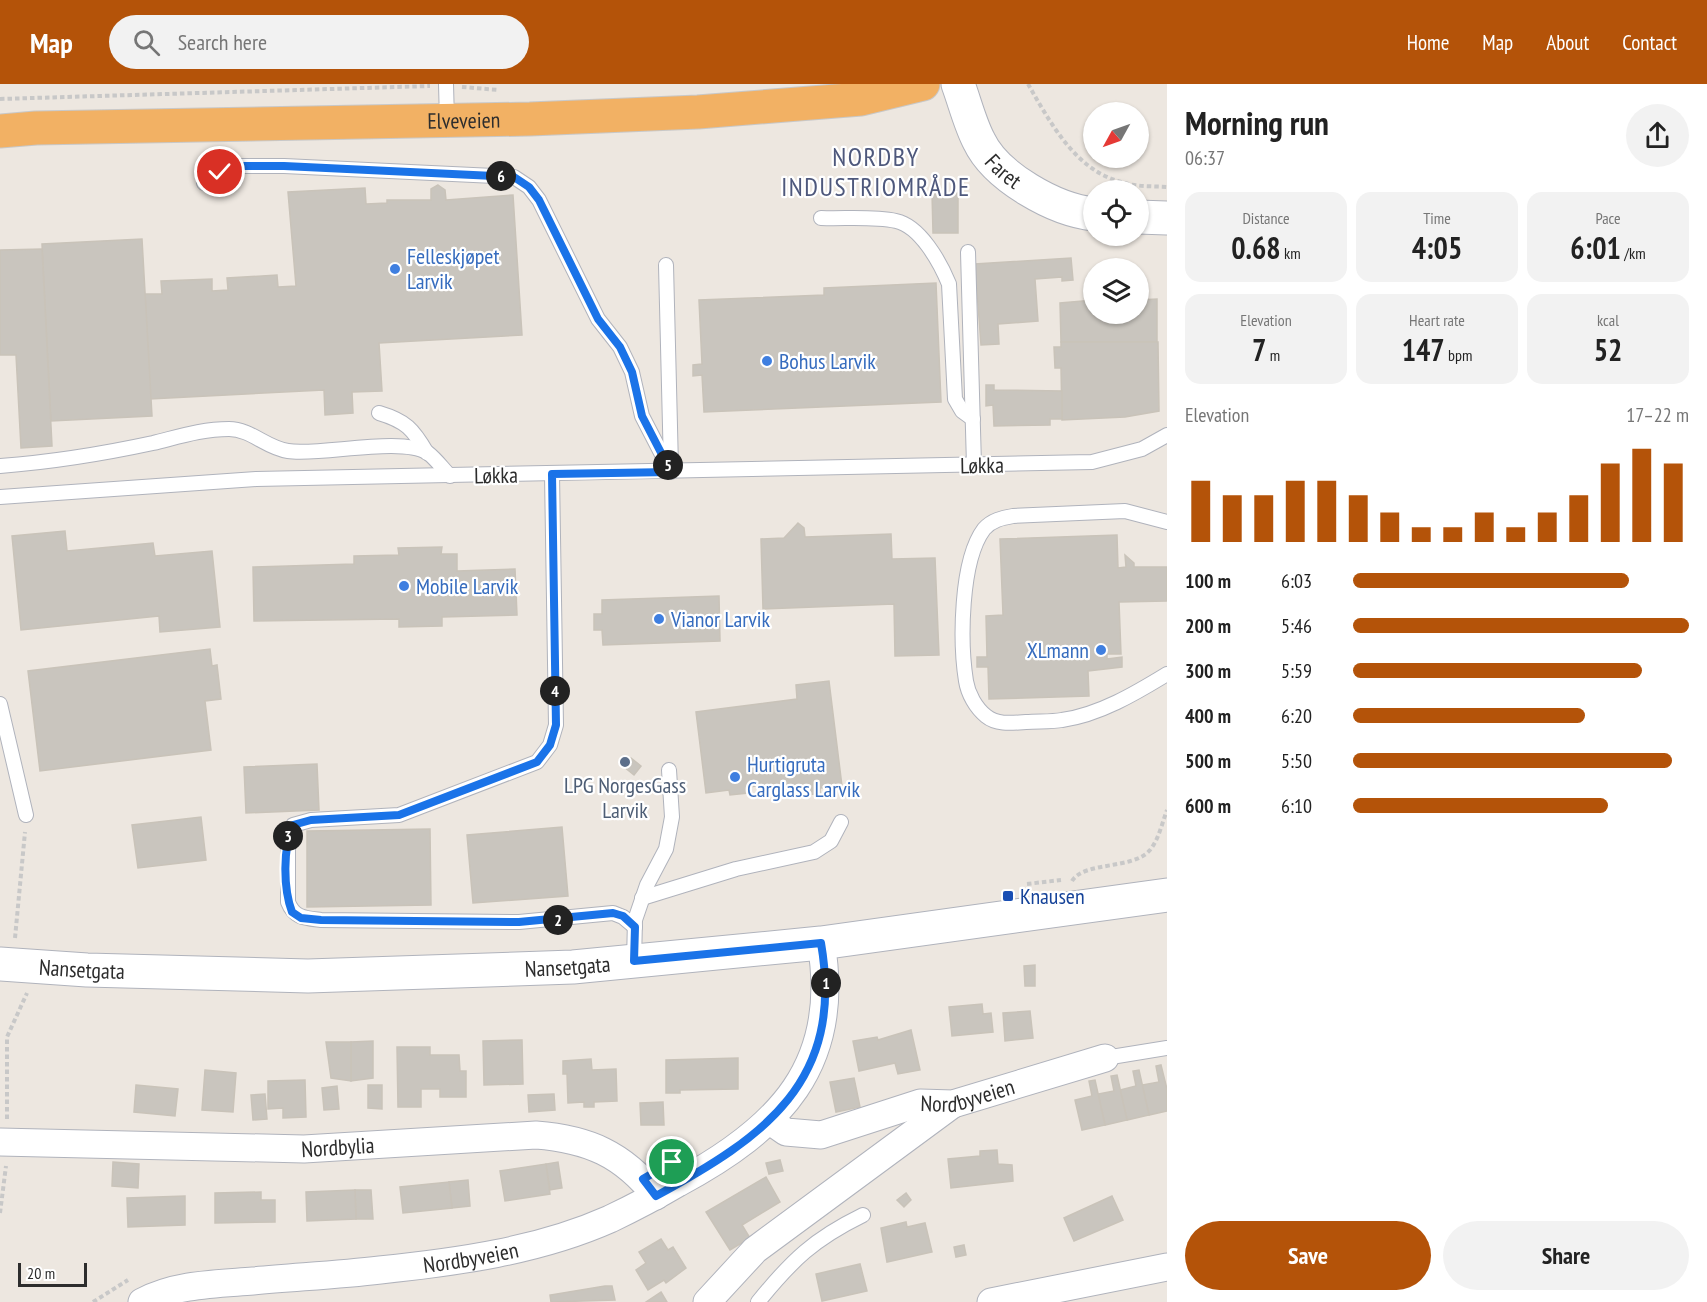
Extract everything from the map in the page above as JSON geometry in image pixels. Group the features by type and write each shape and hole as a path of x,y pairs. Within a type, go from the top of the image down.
{"highway":[{"name":"Elveveien","path":"0,131 47,127 447,120 698,112 861,99 923,84"}],"main road":[{"name":"Faret","path":"958,84 979,143 1003,171 1030,193 1083,210"},
{"path":"1149,217 1167,218"},
{"name":"Nansetgata","path":"7,965 87,970 308,976 573,967 821,943 1167,895"}],"street":[{"name":"Nordbyveien","path":"138,1289 157,1294 193,1285 380,1270 514,1250 608,1220 656,1196 738,1149 770,1121 790,1098 805,1073 817,1043 826,1007 826,972 821,943"},
{"name":"Nordbyveien","path":"770,1121 786,1132 821,1135 920,1103 953,1104 1105,1058"},
{"path":"707,1302 755,1250 953,1104"},
{"name":"Nordbylia","path":"4,1141 304,1149 536,1135 569,1137 623,1161 656,1196"},
{"path":"991,1302 1167,1267"}],"lane":[{"path":"446,85 447,120"},
{"path":"204,183 220,172 238,166 514,177 529,187 539,200 598,319 620,347 632,372 642,416 671,472"},
{"path":"821,218 896,221 913,230 925,244 944,272 949,284 955,399 962,411 973,419"},
{"path":"968,252 974,465"},
{"path":"666,265 671,472"},
{"path":"380,413 402,420 417,435 427,453 450,476"},
{"path":"0,466 65,460 154,443 188,433 230,429 250,433 287,451 395,447 427,453"},
{"name":"Løkka","path":"0,497 256,479 1092,462 1142,449 1167,435"},
{"path":"552,474 556,725 550,745 537,762 399,815 311,820 293,825 288,836 288,902 292,912 301,918 321,920 519,922 613,913 623,916 635,927"},
{"path":"1167,522 1125,512 1013,516 996,519 984,529 973,551 967,578 963,639 966,683 975,706 988,718 1002,723 1063,720 1097,711 1167,674"},
{"path":"0,704 26,815"},
{"path":"634,961 635,927 642,898 666,849 672,817 669,770"},
{"path":"642,898 736,870 814,852 831,841 841,822"},
{"name":"Nordbyveien","path":"1105,1058 1167,1048"},
{"path":"758,1302 798,1256 819,1238 863,1215"}],"path":[{"path":"1028,84 1057,131 1081,160 1106,177 1121,183 1167,187"},
{"path":"0,99 446,85 503,90"},
{"path":"1072,882 1081,873 1122,863 1149,851 1157,840 1167,810"},
{"path":"0,1213 7,1037 27,997 29,985 13,981 7,965 26,815"},
{"path":"93,1302 138,1289"}],"building":[{"path":"438,185 445,190 446,200 513,195 522,335 379,343 382,391 352,392 353,413 325,415 324,390 150,399 145,294 162,294 161,281 212,279 212,291 228,290 227,278 277,275 278,287 296,286 288,192 365,188 366,204 387,203 387,200 431,200 431,189"},
{"path":"932,193 958,193 958,233 933,233"},
{"path":"142,239 152,416 51,421 42,244"},
{"path":"42,249 52,446 21,448 16,355 0,355 0,250"},
{"path":"1071,258 1073,280 1062,281 1062,277 1035,279 1038,321 998,324 999,344 981,345 975,264"},
{"path":"936,283 941,402 704,412 702,375 693,376 693,365 702,364 699,300 824,295 824,288"},
{"path":"1149,299 1157,299 1157,342 1061,342 1060,303 1083,301 1083,324 1149,324"},
{"path":"1061,342 1158,342 1159,411 1125,417 1062,420 1061,368 1055,368 1054,347 1061,347"},
{"path":"986,385 994,385 994,390 1062,391 1062,419 1050,419 1050,425 994,426 993,405 986,406"},
{"path":"798,523 804,528 805,537 891,534 892,559 935,558 939,655 895,656 894,604 763,609 761,539 784,538"},
{"path":"65,531 67,551 153,543 155,556 212,551 220,627 160,632 159,616 21,630 12,536"},
{"path":"1117,535 1118,568 1126,567 1125,555 1134,563 1134,567 1167,567 1167,601 1119,602 1121,654 1107,654 1107,659 1122,657 1122,667 1088,671 1089,696 989,699 988,667 977,667 977,657 987,657 986,616 1003,615 1000,539"},
{"path":"442,547 441,554 457,554 457,571 515,569 517,615 442,617 442,626 399,627 399,619 254,621 253,567 354,564 354,556 399,555 398,548"},
{"path":"719,596 720,641 603,645 602,630 594,630 594,614 602,614 602,600"},
{"path":"210,649 212,666 217,665 221,699 205,701 211,750 40,771 28,671"},
{"path":"829,681 842,786 820,788 820,793 802,796 801,790 775,793 774,784 748,787 748,793 730,795 729,790 706,793 696,712 797,699 796,685"},
{"path":"631,758 641,766 634,775 624,767"},
{"path":"317,764 319,810 246,813 244,767"},
{"path":"201,817 206,860 138,868 132,825"},
{"path":"562,827 568,896 473,903 467,835"},
{"path":"430,829 431,905 307,907 307,831"},
{"path":"1035,965 1035,986 1025,986 1024,966"},
{"path":"982,1004 983,1014 991,1013 993,1032 952,1036 949,1007"},
{"path":"1030,1011 1033,1038 1005,1041 1003,1013"},
{"path":"911,1030 920,1070 898,1074 895,1063 859,1071 853,1041 877,1037 878,1040"},
{"path":"522,1040 523,1084 484,1085 483,1041"},
{"path":"373,1041 373,1078 351,1081 351,1042"},
{"path":"326,1042 351,1042 351,1081 331,1078"},
{"path":"397,1047 430,1047 430,1055 459,1055 460,1071 466,1071 466,1097 440,1097 440,1089 421,1089 421,1107 398,1107"},
{"path":"738,1058 738,1089 680,1090 680,1093 666,1093 666,1060"},
{"path":"591,1059 592,1070 616,1069 617,1101 594,1102 594,1107 584,1107 584,1102 568,1103 567,1074 563,1074 563,1061"},
{"path":"1161,1065 1167,1089 1167,1111 1149,1115 1142,1085 1159,1082 1156,1066"},
{"path":"205,1070 236,1073 233,1112 202,1110"},
{"path":"1139,1070 1149,1115 1127,1120 1120,1090 1136,1086 1133,1071"},
{"path":"1117,1075 1127,1120 1105,1125 1098,1094 1114,1091 1111,1076"},
{"path":"854,1078 860,1107 836,1112 830,1082"},
{"path":"305,1080 306,1117 283,1118 283,1108 268,1109 268,1081"},
{"path":"1095,1080 1105,1125 1082,1130 1075,1100 1092,1096 1089,1081"},
{"path":"136,1085 178,1089 175,1116 134,1112"},
{"path":"368,1085 382,1085 382,1109 368,1108"},
{"path":"337,1086 339,1109 324,1110 322,1088"},
{"path":"265,1094 267,1119 253,1120 251,1095"},
{"path":"554,1094 555,1110 529,1112 528,1095"},
{"path":"663,1102 664,1125 641,1125 640,1103"},
{"path":"997,1150 998,1164 1012,1165 1013,1181 951,1188 948,1159 980,1156 980,1151"},
{"path":"780,1160 783,1171 769,1174 766,1163"},
{"path":"113,1162 139,1164 138,1188 112,1186"},
{"path":"558,1162 562,1188 550,1190 546,1164"},
{"path":"546,1164 550,1194 505,1201 500,1171"},
{"path":"766,1177 780,1202 742,1225 750,1238 730,1250 706,1212"},
{"path":"468,1180 470,1206 452,1208 449,1182"},
{"path":"449,1182 452,1208 403,1213 400,1187"},
{"path":"355,1190 371,1190 373,1219 356,1219"},
{"path":"355,1190 356,1219 307,1221 306,1192"},
{"path":"261,1192 261,1200 275,1200 275,1222 215,1223 215,1193"},
{"path":"906,1193 911,1200 904,1207 897,1200"},
{"path":"185,1196 185,1225 128,1227 127,1198"},
{"path":"1112,1196 1123,1220 1074,1241 1064,1218"},
{"path":"906,1222 907,1227 925,1223 932,1252 887,1262 881,1228"},
{"path":"661,1239 668,1250 673,1247 686,1268 666,1283 664,1280 648,1290 636,1270 646,1263 639,1252"},
{"path":"964,1245 966,1255 956,1257 954,1247"},
{"path":"860,1264 867,1291 822,1301 816,1274"},
{"path":"612,1286 615,1300 551,1302 550,1295"},
{"path":"661,1292 667,1302 646,1302"}],"place":[{"name":"Felleskjøpet Larvik","path":"395,269"},
{"name":"Bohus Larvik","path":"767,361"},
{"name":"Mobile Larvik","path":"404,586"},
{"name":"Vianor Larvik","path":"659,619"},
{"name":"XLmann","path":"1101,650"},
{"name":"LPG NorgesGass Larvik","path":"625,762"},
{"name":"Hurtigruta Carglass Larvik","path":"735,777"},
{"name":"Knausen","path":"1008,896"}],"district":[{"name":"NORDBY INDUSTRIOMRÅDE","path":"876,172"}],"route":[{"path":"220,172 238,166 284,166 514,177 529,187 539,200 598,319 620,347 632,372 642,416 671,472 552,474 556,725 550,745 537,762 399,815 311,820 293,825 288,836 286,881 288,902 292,912 301,918 321,920 519,922 613,913 623,916 635,927 634,961 821,943 826,972 826,1007 817,1043 805,1073 790,1098 770,1121 738,1149 656,1196 643,1179 672,1162"}]}
